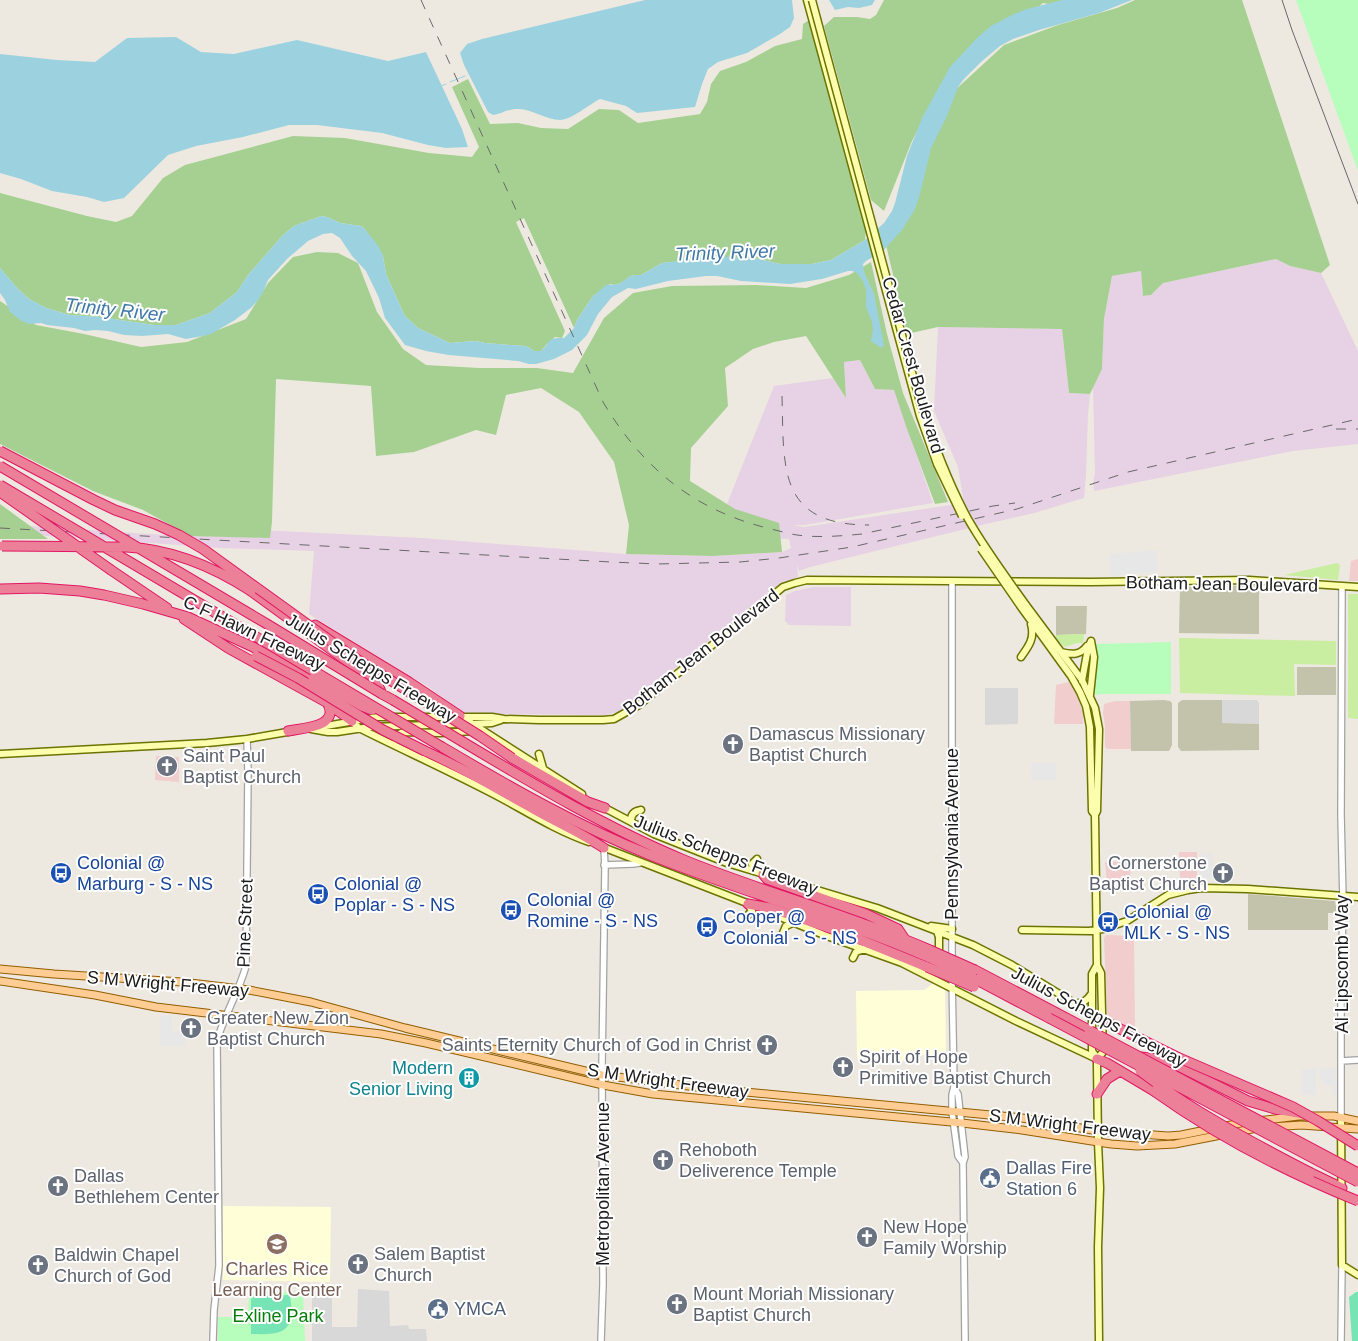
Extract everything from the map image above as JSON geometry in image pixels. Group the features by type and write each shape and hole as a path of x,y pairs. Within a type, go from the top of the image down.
{"highway":[{"path":"0,451 101,504 179,535 203,549 366,666 480,736 512,758 588,802 604,808"},
{"name":"Julius Schepps Freeway","path":"0,466 569,804 652,846 712,870 904,938 928,963"},
{"name":"Julius Schepps Freeway","path":"0,485 442,747 546,805 624,844 877,937 928,963 974,979 1139,1057 1358,1173"},
{"path":"0,492 206,634 326,702 352,721"},
{"name":"C F Hawn Freeway","path":"0,546 133,548 157,551 187,559 216,572 250,591 377,683 382,694"},
{"name":"C F Hawn Freeway","path":"0,589 40,588 104,595 197,620 313,678 362,706 398,720"},
{"path":"280,605 393,672 460,716"},
{"path":"184,619 298,678 383,730 457,766 531,808 588,837 604,848"},
{"path":"288,732 317,726 325,722 330,713 326,702"},
{"path":"758,872 767,880 846,906 881,920 898,929 904,938"},
{"path":"748,904 770,908 974,979"},
{"name":"Julius Schepps Freeway","path":"974,979 1051,1015 1120,1056 1358,1182"},
{"path":"1102,1020 1177,1057 1293,1107 1358,1146"},
{"path":"1120,1056 1171,1094 1245,1138 1342,1188"},
{"path":"1139,1057 1166,1060 1241,1098 1268,1107 1317,1116"},
{"path":"1097,1059 1154,1091 1201,1122 1257,1154 1296,1174 1358,1201"},
{"path":"1098,1094 1107,1079 1120,1071"}],"main road":[{"name":"Cedar Crest Boulevard","path":"807,0 916,404 941,473 957,506 986,556 1023,606 1061,652 1090,694"},
{"name":"Cedar Crest Boulevard","path":"812,0 920,402 934,444 968,519 1029,618 1071,676 1086,706 1090,722 1092,811 1095,815"},
{"name":"Botham Jean Boulevard","path":"311,730 326,725 378,717 460,716 539,720 603,720 614,718 639,705 783,587 808,580 1117,582 1249,580 1358,587"},
{"path":"1020,656 1029,647 1033,636 1029,618"},
{"path":"1061,652 1079,653 1091,641"},
{"path":"1091,641 1094,657 1090,694 1097,715 1099,729 1097,811 1095,815 1096,965 1092,974 1092,1051 1097,1059 1100,1188 1098,1247 1099,1341"},
{"path":"1078,689 1082,680 1091,641"},
{"path":"1082,680 1093,668"},
{"path":"1071,676 1082,680"},
{"name":"Julius Schepps Freeway","path":"460,716 604,808 654,834 727,863 850,899 973,945 1012,965 1102,1020"},
{"path":"372,735 369,730 370,727 378,717"},
{"path":"1,754 196,744 311,730 328,732 370,727 492,723 504,719"},
{"name":"Julius Schepps Freeway","path":"352,721 359,728 372,735 504,800 562,831 640,863 902,963 928,963 952,988 1097,1059"},
{"path":"396,746 398,736 404,732 464,733 482,730"},
{"path":"633,823 631,820 632,815 634,812 641,810"},
{"path":"757,859 752,864 758,872"},
{"path":"1022,930 1096,930 1119,924 1168,895 1201,888 1248,889 1358,897"},
{"path":"739,918 747,916 752,911 748,904"},
{"path":"783,933 786,926 795,922"},
{"path":"919,924 952,929"},
{"path":"928,963 935,972 940,964 939,937 936,931"},
{"path":"853,958 856,952 864,949"},
{"path":"1096,965 1101,973 1102,1020 1102,1052 1097,1059"},
{"name":"S M Wright Freeway","path":"0,969 62,975 182,982 238,989 311,1002 406,1028 602,1074 704,1088 1022,1118 1098,1131 1168,1136 1270,1118 1317,1116 1358,1120"},
{"name":"S M Wright Freeway","path":"0,981 95,994 156,1006 360,1031 402,1038 603,1085 696,1099 953,1122 1022,1130 1111,1144 1157,1145 1186,1143 1242,1130 1277,1126 1301,1125 1358,1129"},
{"path":"1074,1004 1087,1000 1092,993"},
{"name":"Al Lipscomb Way","path":"1341,1117 1342,1265"},
{"path":"1342,1265 1358,1275"}],"street":[{"name":"Pennsylvania Avenue","path":"952,581 951,937 954,1087 952,1112 958,1156 963,1163"},
{"name":"Al Lipscomb Way","path":"1341,1117 1343,896 1342,586"},
{"name":"Pine Street","path":"214,1341 214,1310 219,1273 217,1041 244,974 247,956 247,739"},
{"name":"Metropolitan Avenue","path":"601,1341 603,1284 604,848"},
{"path":"604,864 640,863"},
{"path":"1342,1061 1358,1060"},
{"name":"Pennsylvania Avenue","path":"954,1087 958,1094 961,1113 965,1157 963,1163 965,1341"},
{"name":"Al Lipscomb Way","path":"1341,1341 1342,1265"}],"shaded area":[{"path":"1276,259 1290,266 1321,273 1358,351 1358,444 1293,451 1094,491 1093,387 1102,369 1104,319 1112,276 1141,271 1143,296 1151,295 1163,283"},
{"path":"938,327 1062,329 1069,393 1090,394 1084,498 1034,513 799,571 797,565 798,577 772,589 629,706 621,711 606,715 464,714 430,688 309,614 314,551 220,548 0,533 0,524 165,535 177,526 422,538 626,554 713,556 782,552 791,548 789,539 770,538 677,475 728,505 774,386 833,378 846,397 844,362 860,360 875,389 894,390 933,503 805,525 793,525 804,527 964,503 958,467 934,411"},
{"path":"1156,550 1158,572 1111,576 1109,554"},
{"path":"1358,559 1358,581 1349,581 1351,561"},
{"path":"1259,585 1259,634 1179,633 1180,587"},
{"path":"813,587 851,587 851,626 789,625 785,621 786,595"},
{"path":"1056,606 1087,606 1086,634 1056,635"},
{"path":"1297,667 1336,667 1336,695 1297,695"},
{"path":"1069,682 1076,693 1083,712 1083,724 1054,724 1056,685"},
{"path":"985,688 1018,688 1018,724 985,725"},
{"path":"1164,700 1172,703 1172,745 1169,751 1131,751 1130,701"},
{"path":"1182,700 1222,700 1222,723 1259,724 1259,750 1181,751 1178,747 1178,703"},
{"path":"1222,700 1257,700 1259,703 1259,724 1221,723"},
{"path":"1115,701 1130,701 1131,749 1107,749 1105,746 1104,704"},
{"path":"156,756 179,757 179,782 155,780"},
{"path":"1031,763 1056,763 1056,780 1031,780"},
{"path":"1179,852 1197,852 1197,883 1185,884 1180,879"},
{"path":"1201,853 1213,853 1213,878 1201,880"},
{"path":"1130,861 1131,883 1107,883 1105,862"},
{"path":"1248,894 1335,901 1337,913 1328,913 1328,930 1248,930"},
{"path":"1106,935 1134,936 1135,1031 1107,1018 1104,938"},
{"path":"934,983 945,990 946,1055 921,1055 903,1061 861,1062 857,1058 856,991 924,990"},
{"path":"160,1015 172,1015 172,1031 185,1031 185,1046 160,1046"},
{"path":"1336,1068 1336,1095 1332,1095 1332,1086 1326,1086 1324,1079 1320,1079 1320,1069"},
{"path":"1302,1069 1316,1069 1316,1095 1302,1095"},
{"name":"Charles Rice Learning Center","path":"223,1206 331,1207 330,1282 223,1280"},
{"path":"358,1289 389,1291 390,1326 408,1325 409,1329 426,1329 427,1341 312,1341 312,1291 332,1291 332,1327 357,1327"}],"green space":[{"path":"884,0 1082,0 1060,6 1043,3 939,88 912,141 884,211 871,200 824,26 834,17 870,19 876,15"},
{"path":"1135,0 1242,0 1330,265 1321,273 1290,266 1276,259 1163,283 1151,295 1143,296 1141,271 1112,276 1104,319 1102,369 1090,394 1069,393 1062,329 938,327 907,334 886,245 953,92 1004,45 1058,25 1117,8"},
{"path":"1296,0 1358,0 1358,171"},
{"path":"809,20 866,230 865,240 831,260 812,264 780,264 759,259 703,257 693,260 662,263 641,275 634,275 615,285 610,284 593,296 577,320 574,328 524,218 516,222 565,331 562,338 555,337 541,351 534,351 525,346 475,341 450,343 418,328 405,316 386,274 383,256 364,228 340,223 321,216 294,226 283,235 248,275 237,292 210,313 176,325 154,325 100,317 70,315 46,308 29,299 0,268 0,193 116,222 132,216 163,178 185,165 293,136 345,138 429,153 472,157 479,147 452,87 468,79 490,124 518,123 541,128 568,129 599,109 619,110 638,123 700,114 707,102 711,84 720,71 746,62 775,46 802,39 803,24"},
{"path":"317,252 338,253 358,263 377,312 403,349 426,365 479,368 537,368 573,373 604,318 633,293 672,286 756,285 806,288 849,275 871,262 887,334 903,393 948,502 935,504 894,390 875,389 860,360 844,362 846,398 806,336 774,342 753,349 725,368 728,406 691,448 690,481 735,509 779,523 782,552 713,556 626,554 629,525 614,462 579,412 541,388 506,395 496,435 476,430 414,452 376,456 371,386 276,379 270,538 190,536 143,510 93,491 0,444 0,301 36,325 141,347 187,342 246,319 268,283 293,257"},
{"path":"0,504 48,539 0,539"},
{"path":"1337,563 1340,566 1338,580 1284,575"},
{"path":"1348,594 1358,594 1358,719 1348,718"},
{"path":"1084,634 1083,643 1065,647 1056,639 1056,635"},
{"path":"1179,638 1336,641 1336,665 1294,664 1295,696 1180,693"},
{"path":"1171,642 1171,694 1097,695 1094,692 1095,647 1097,644"},
{"name":"Exline Park","path":"249,1291 303,1292 305,1341 218,1341 218,1317 248,1317"},
{"path":"1358,1292 1358,1341 1352,1341 1349,1297"},
{"path":"290,1295 291,1317 285,1329 272,1334 251,1334 251,1299 254,1296"}],"water":[{"path":"645,0 792,0 794,18 790,27 780,34 747,53 718,62 708,69 695,107 637,113 626,106 600,99 575,115 560,120 524,109 512,109 493,115 488,112 464,65 460,53 467,44"},
{"path":"829,0 875,0 872,5 835,10"},
{"path":"1062,0 1132,0 1099,13 1013,39 1000,46 981,62 958,87 947,116 931,148 915,209 902,230 883,251 863,264 864,272 874,294 884,345 881,348 871,341 872,322 866,307 866,290 863,281 857,273 848,271 822,279 790,284 741,281 717,276 706,276 668,281 636,289 628,288 612,297 598,314 587,335 572,350 554,359 536,364 426,351 405,345 385,318 379,298 366,271 352,256 340,238 332,233 323,234 308,241 287,259 268,280 263,292 252,307 235,320 211,334 203,336 186,339 168,334 124,335 108,331 85,331 41,323 29,324 10,312 0,293 0,268 29,299 46,308 70,315 100,317 154,325 176,325 210,313 237,292 248,275 283,235 294,226 321,216 340,223 364,228 379,247 383,256 386,274 405,316 418,328 450,343 475,341 525,346 534,351 541,351 550,340 564,338 574,328 577,320 593,296 606,285 619,284 629,277 641,275 662,263 716,256 759,259 780,264 812,264 831,260 865,240 884,223 892,211 907,156 922,118 950,67 991,26 1027,9"},
{"path":"176,37 201,52 234,54 297,40 388,61 426,52 462,129 468,147 446,148 382,133 317,125 289,125 243,137 196,146 168,155 124,198 104,202 52,191 0,173 0,54 95,62 127,38"}],"waterway":[{"path":"450,82 465,76"},
{"path":"441,86 446,84"}],"tram line":[{"path":"1282,0 1358,204"}],"railway":[{"path":"421,0 603,402 635,448 674,484 695,499 718,511 771,529 805,536 862,534 1015,503"},
{"path":"782,396 786,468 792,487 802,503 817,515 839,522 869,525"},
{"path":"0,528 611,562 657,564 740,562 852,547 1017,509 1128,472 1358,419"},
{"path":"1336,429 1358,429"}],"place":[{"name":"Damascus Missionary Baptist Church","path":"733,744"},
{"name":"Saint Paul Baptist Church","path":"167,766"},
{"name":"Colonial @ Marburg - S - NS","path":"61,873"},
{"name":"Cornerstone Baptist Church","path":"1223,873"},
{"name":"Colonial @ Poplar - S - NS","path":"318,894"},
{"name":"Colonial @ Romine - S - NS","path":"511,910"},
{"name":"Colonial @ MLK - S - NS","path":"1108,922"},
{"name":"Cooper @ Colonial - S - NS","path":"707,927"},
{"name":"Greater New Zion Baptist Church","path":"191,1028"},
{"name":"Saints Eternity Church of God in Christ","path":"767,1045"},
{"name":"Spirit of Hope Primitive Baptist Church","path":"843,1067"},
{"name":"Modern Senior Living","path":"469,1078"},
{"name":"Rehoboth Deliverence Temple","path":"663,1160"},
{"name":"Dallas Fire Station 6","path":"990,1178"},
{"name":"Dallas Bethlehem Center","path":"58,1186"},
{"name":"New Hope Family Worship","path":"867,1237"},
{"name":"Charles Rice Learning Center","path":"277,1244"},
{"name":"Salem Baptist Church","path":"358,1264"},
{"name":"Baldwin Chapel Church of God","path":"38,1265"},
{"name":"Mount Moriah Missionary Baptist Church","path":"677,1304"},
{"name":"YMCA","path":"438,1309"}],"water label":[{"name":"Trinity River","path":"725,252"},
{"name":"Trinity River","path":"115,309"}]}
